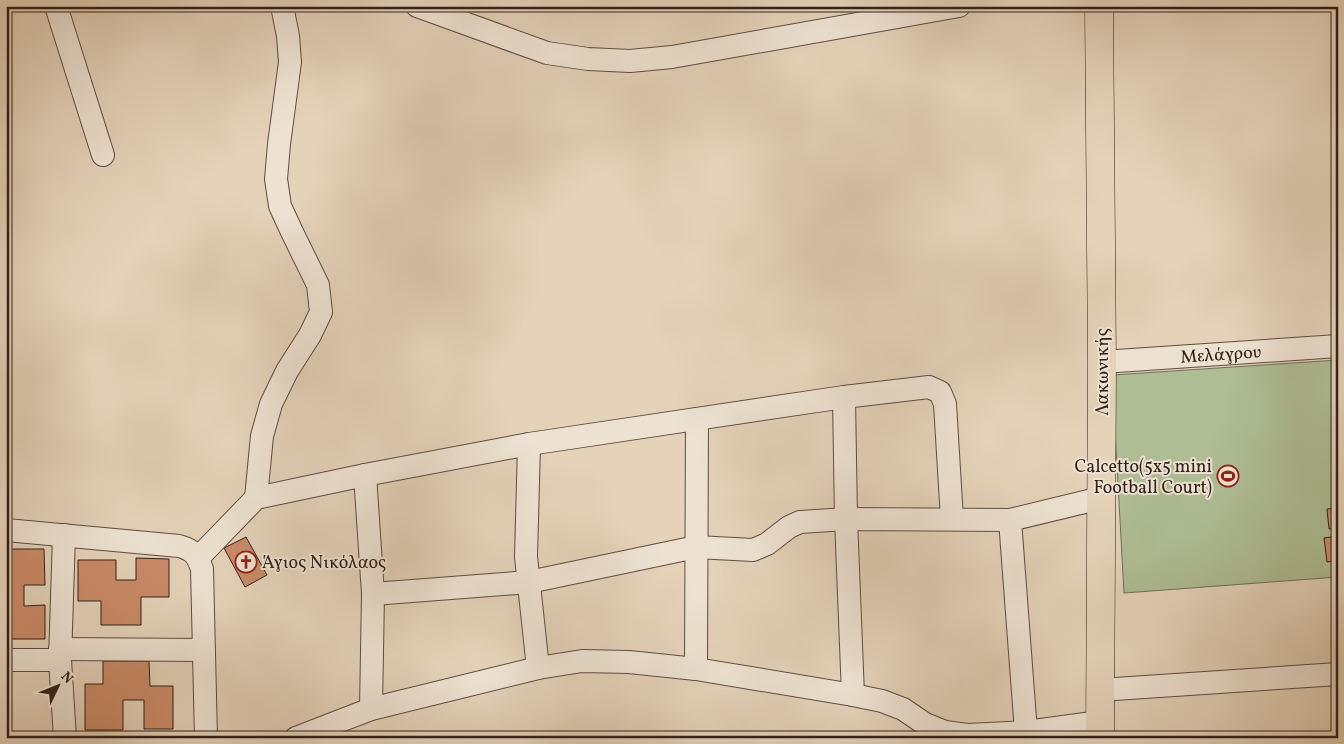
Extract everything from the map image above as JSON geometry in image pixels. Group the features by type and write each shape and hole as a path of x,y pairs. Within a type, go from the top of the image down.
{"main road":[{"name":"Λακωνικής","path":"1099,6 1102,362 1100,730"}],"street":[{"path":"56,6 103,155"},
{"path":"256,498 262,436 271,404 321,312 318,284 280,206 276,179 290,62 288,36 282,6"},
{"path":"417,6 547,53 588,59 630,61 672,57 959,6"},
{"name":"Μελάγρου","path":"1102,362 1338,346"},
{"path":"198,558 256,498 528,444 928,387 940,392 945,404 952,519"},
{"path":"844,398 846,519 853,695"},
{"path":"696,668 697,419"},
{"path":"528,444 526,557 538,668"},
{"path":"365,475 373,594 371,709"},
{"path":"373,594 530,582 696,547 753,550 767,544 789,527 800,522 846,519 1010,520 1101,498"},
{"path":"1010,520 1026,732"},
{"path":"6,530 179,546 190,550 198,558 202,568 206,738"},
{"path":"64,535 60,655 65,738"},
{"path":"6,660 60,655 203,650"},
{"path":"296,738 371,709 538,668 582,661 629,662 696,668 853,695 882,701 903,709 925,724 944,732 968,735 1100,730"},
{"path":"1100,690 1338,674"}],"green space":[{"name":"Calcetto(5x5 mini Football Court)","path":"1338,360 1338,577 1124,593 1112,375"}],"building":[{"path":"1338,508 1338,528 1329,529 1327,509"},
{"path":"1338,536 1338,560 1327,562 1324,538"},
{"name":"Άγιος Νικόλαος","path":"246,537 267,575 245,587 224,548"},
{"path":"6,549 44,549 45,585 24,585 24,606 45,605 45,639 6,639"},
{"path":"136,558 169,559 169,597 141,597 141,625 101,625 101,601 78,601 78,560 116,560 116,580 136,580"},
{"path":"103,661 149,661 150,686 173,686 173,729 144,729 144,700 123,700 123,730 85,730 85,684 103,684"}],"place":[{"name":"Calcetto(5x5 mini Football Court)","path":"1228,476"},
{"name":"Άγιος Νικόλαος","path":"246,562"}]}
